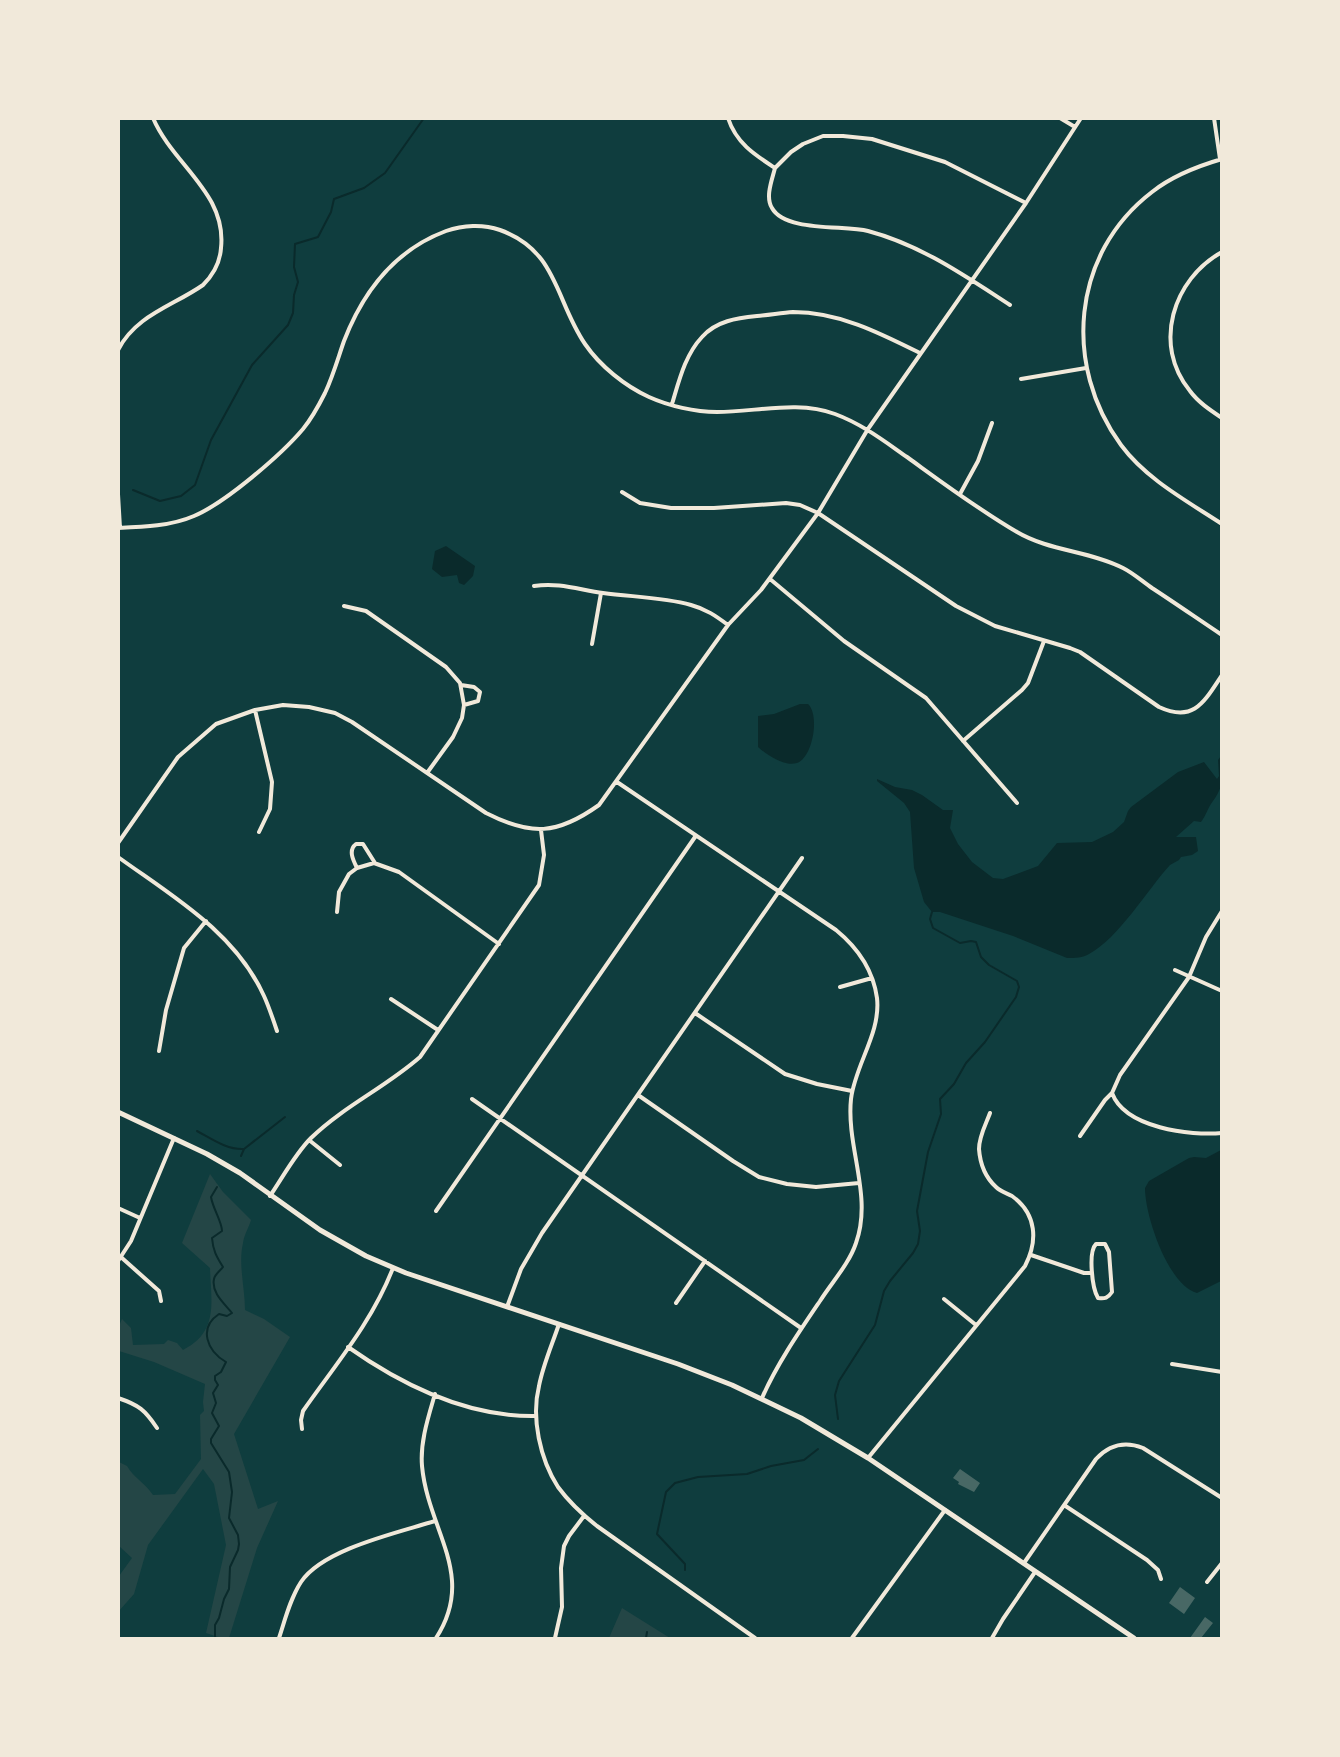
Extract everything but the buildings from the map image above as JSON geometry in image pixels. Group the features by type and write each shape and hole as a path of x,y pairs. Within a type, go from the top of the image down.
{"main road":[{"path":"118,1112 174,1137 240,1173 336,1240 393,1268 703,1373 762,1398 823,1430 868,1458 1134,1638"}],"street":[{"path":"118,350 128,333 145,318 203,285 210,278 220,256 222,230 214,203 168,146 153,118"},
{"path":"728,118 731,127 748,150 775,168"},
{"path":"1060,118 1075,127"},
{"path":"118,843 178,757 216,724 255,710 283,705 309,707 335,713 486,813 509,825 542,830 560,826 599,805 728,625 770,579 818,513 868,429 1026,203 1081,118"},
{"path":"1214,118 1221,159 1181,174 1152,191 1129,214 1110,239 1091,281 1083,317 1082,342 1086,368 1097,404 1123,448 1154,478 1221,524"},
{"path":"1010,305 932,255 867,231 800,224 784,219 772,208 769,192 775,168 791,152 823,136 843,135 872,139 945,162 1026,203"},
{"path":"118,494 119,528 177,522 212,507 237,488 304,427 325,393 354,318 372,286 402,256 418,245 449,230 477,225 493,227 522,240 536,251 554,278 570,317 594,356 636,390 651,398 697,411 803,407 834,413 868,429 1020,534 1122,568 1221,635"},
{"path":"1221,252 1202,265 1188,279 1179,296 1170,330 1172,352 1178,372 1189,391 1221,418"},
{"path":"672,404 688,359 702,336 718,325 737,319 792,312 819,315 848,321 877,331 920,353"},
{"path":"1021,379 1086,368"},
{"path":"960,494 978,461 992,423"},
{"path":"622,492 640,504 671,508 714,508 786,502 800,505 818,513 956,606 995,626 1080,652 1159,707 1178,714 1187,712 1201,703 1221,675"},
{"path":"770,579 844,640 926,698 1017,803"},
{"path":"534,586 558,584 601,593 670,600 712,612 728,625"},
{"path":"592,644 601,593"},
{"path":"344,606 366,611 446,667 461,685 464,705 462,718 453,737 427,773"},
{"path":"963,741 1022,690 1044,641"},
{"path":"461,685 474,687 480,692 478,701 464,705"},
{"path":"255,710 272,782 270,809 259,832"},
{"path":"616,782 849,940 859,951 872,978 877,999 875,1023 852,1091 852,1128 860,1183 862,1218 856,1243 844,1265 801,1328 762,1398"},
{"path":"270,1196 309,1140 335,1118 420,1057 539,885 544,855 542,830"},
{"path":"436,1211 695,837"},
{"path":"357,868 351,853 352,848 357,844 363,844 376,863"},
{"path":"118,857 206,921 227,940 245,963 264,995 277,1031"},
{"path":"507,1307 529,1254 802,858"},
{"path":"337,912 339,892 349,874 357,868 376,863 399,872 499,944"},
{"path":"1080,1136 1112,1093 1120,1075 1189,977 1206,937 1221,911"},
{"path":"159,1052 166,1010 184,948 206,921"},
{"path":"1175,970 1221,991"},
{"path":"840,987 872,978"},
{"path":"391,999 438,1030"},
{"path":"695,1013 785,1074 817,1084 852,1091"},
{"path":"1112,1093 1115,1101 1128,1113 1151,1124 1182,1132 1221,1133"},
{"path":"638,1095 759,1177 787,1185 816,1187 860,1183"},
{"path":"471,1099 801,1328"},
{"path":"868,1458 1025,1266 1031,1255 1034,1242 1031,1218 1024,1207 996,1188 983,1169 979,1147 990,1113"},
{"path":"161,1301 159,1291 120,1260 131,1241 174,1137"},
{"path":"309,1140 340,1165"},
{"path":"118,1208 140,1218"},
{"path":"1096,1244 1105,1244 1109,1251 1112,1292 1108,1297 1098,1298 1094,1292 1092,1273 1092,1247 1096,1244"},
{"path":"1031,1255 1084,1273 1092,1273"},
{"path":"676,1303 705,1261"},
{"path":"302,1429 303,1411 380,1299 393,1268"},
{"path":"944,1299 976,1325"},
{"path":"559,1324 538,1385 536,1416 543,1456 558,1487 584,1516 755,1638"},
{"path":"348,1347 389,1374 435,1394 492,1412 536,1416"},
{"path":"1172,1364 1221,1372"},
{"path":"435,1394 424,1433 422,1459 426,1489 450,1563 453,1580 449,1616 436,1638"},
{"path":"118,1398 136,1404 148,1414 157,1428"},
{"path":"1024,1564 1101,1454 1124,1444 1143,1448 1221,1497"},
{"path":"1064,1505 1147,1560 1158,1570 1161,1578"},
{"path":"852,1638 945,1510"},
{"path":"555,1638 562,1607 561,1568 564,1546 584,1516"},
{"path":"279,1638 300,1584 306,1575 321,1563 340,1552 435,1521"},
{"path":"1207,1582 1221,1563"},
{"path":"992,1638 1035,1572"}],"shaded area":[{"path":"446,546 475,566 473,576 464,585 459,583 457,575 442,577 432,569 435,551"},
{"path":"800,704 808,704 812,709 814,726 811,745 803,759 797,763 781,762 758,747 758,716 774,714"},
{"path":"1221,756 1222,780 1217,795 1201,822 1194,821 1176,837 1196,837 1198,851 1181,857 1170,865 1111,937 1089,954 1076,958 1067,958 1013,936 940,912 932,912 924,902 914,868 910,812 904,803 877,781 877,779 895,787 912,790 943,810 953,810 950,828 958,844 972,862 993,878 1003,879 1038,866 1057,843 1092,842 1113,832 1124,822 1131,807 1178,772 1204,762 1217,779 1219,776 1218,760"},
{"path":"1221,1150 1221,1281 1197,1293 1186,1287 1177,1277 1160,1248 1149,1215 1145,1188 1149,1181 1189,1158 1206,1158"},
{"path":"210,1174 223,1192 251,1220 244,1237 242,1251 241,1268 245,1310 264,1319 290,1337 234,1434 258,1509 278,1501 257,1548 229,1638 206,1633 226,1545 214,1484 203,1469 148,1545 134,1594 118,1612 119,1576 132,1558 119,1546 119,1462 127,1466 153,1495 175,1494 201,1459 200,1415 204,1411 205,1384 154,1362 119,1351 119,1326 122,1319 131,1328 133,1345 164,1344 168,1340 177,1343 183,1350 195,1343 203,1334 210,1315 210,1268 182,1243"},
{"path":"622,1608 670,1638 609,1638"}],"waterway":[{"path":"133,490 160,501 181,496 195,485 211,440 252,365 288,325 293,313 294,295 298,282 294,267 295,244 318,237 331,212 334,199 364,188 385,173 424,118"},
{"path":"838,1419 835,1395 839,1381 875,1325 884,1291 918,1244 920,1231 917,1211 928,1152 941,1114 940,1099 954,1084 966,1063 985,1042 1016,997 1019,987 1017,981 989,965 981,957 976,942 960,943 933,928 930,919 932,912"},
{"path":"197,1131 226,1146 244,1149 285,1117"},
{"path":"241,1156 244,1149"},
{"path":"215,1638 215,1625 229,1589 230,1567 239,1544 238,1535 229,1518 232,1492 229,1472 211,1443 219,1426 212,1413 216,1403 213,1393 218,1385 215,1376 221,1372 226,1362 210,1346 207,1332 212,1320 219,1314 227,1316 232,1313 219,1298 214,1284 215,1276 223,1267 215,1253 212,1238 222,1231 211,1197 217,1187"},
{"path":"685,1570 685,1564 657,1534 666,1492 675,1483 698,1477 747,1474 771,1466 804,1460 818,1449"},
{"path":"646,1638 647,1632"}]}
